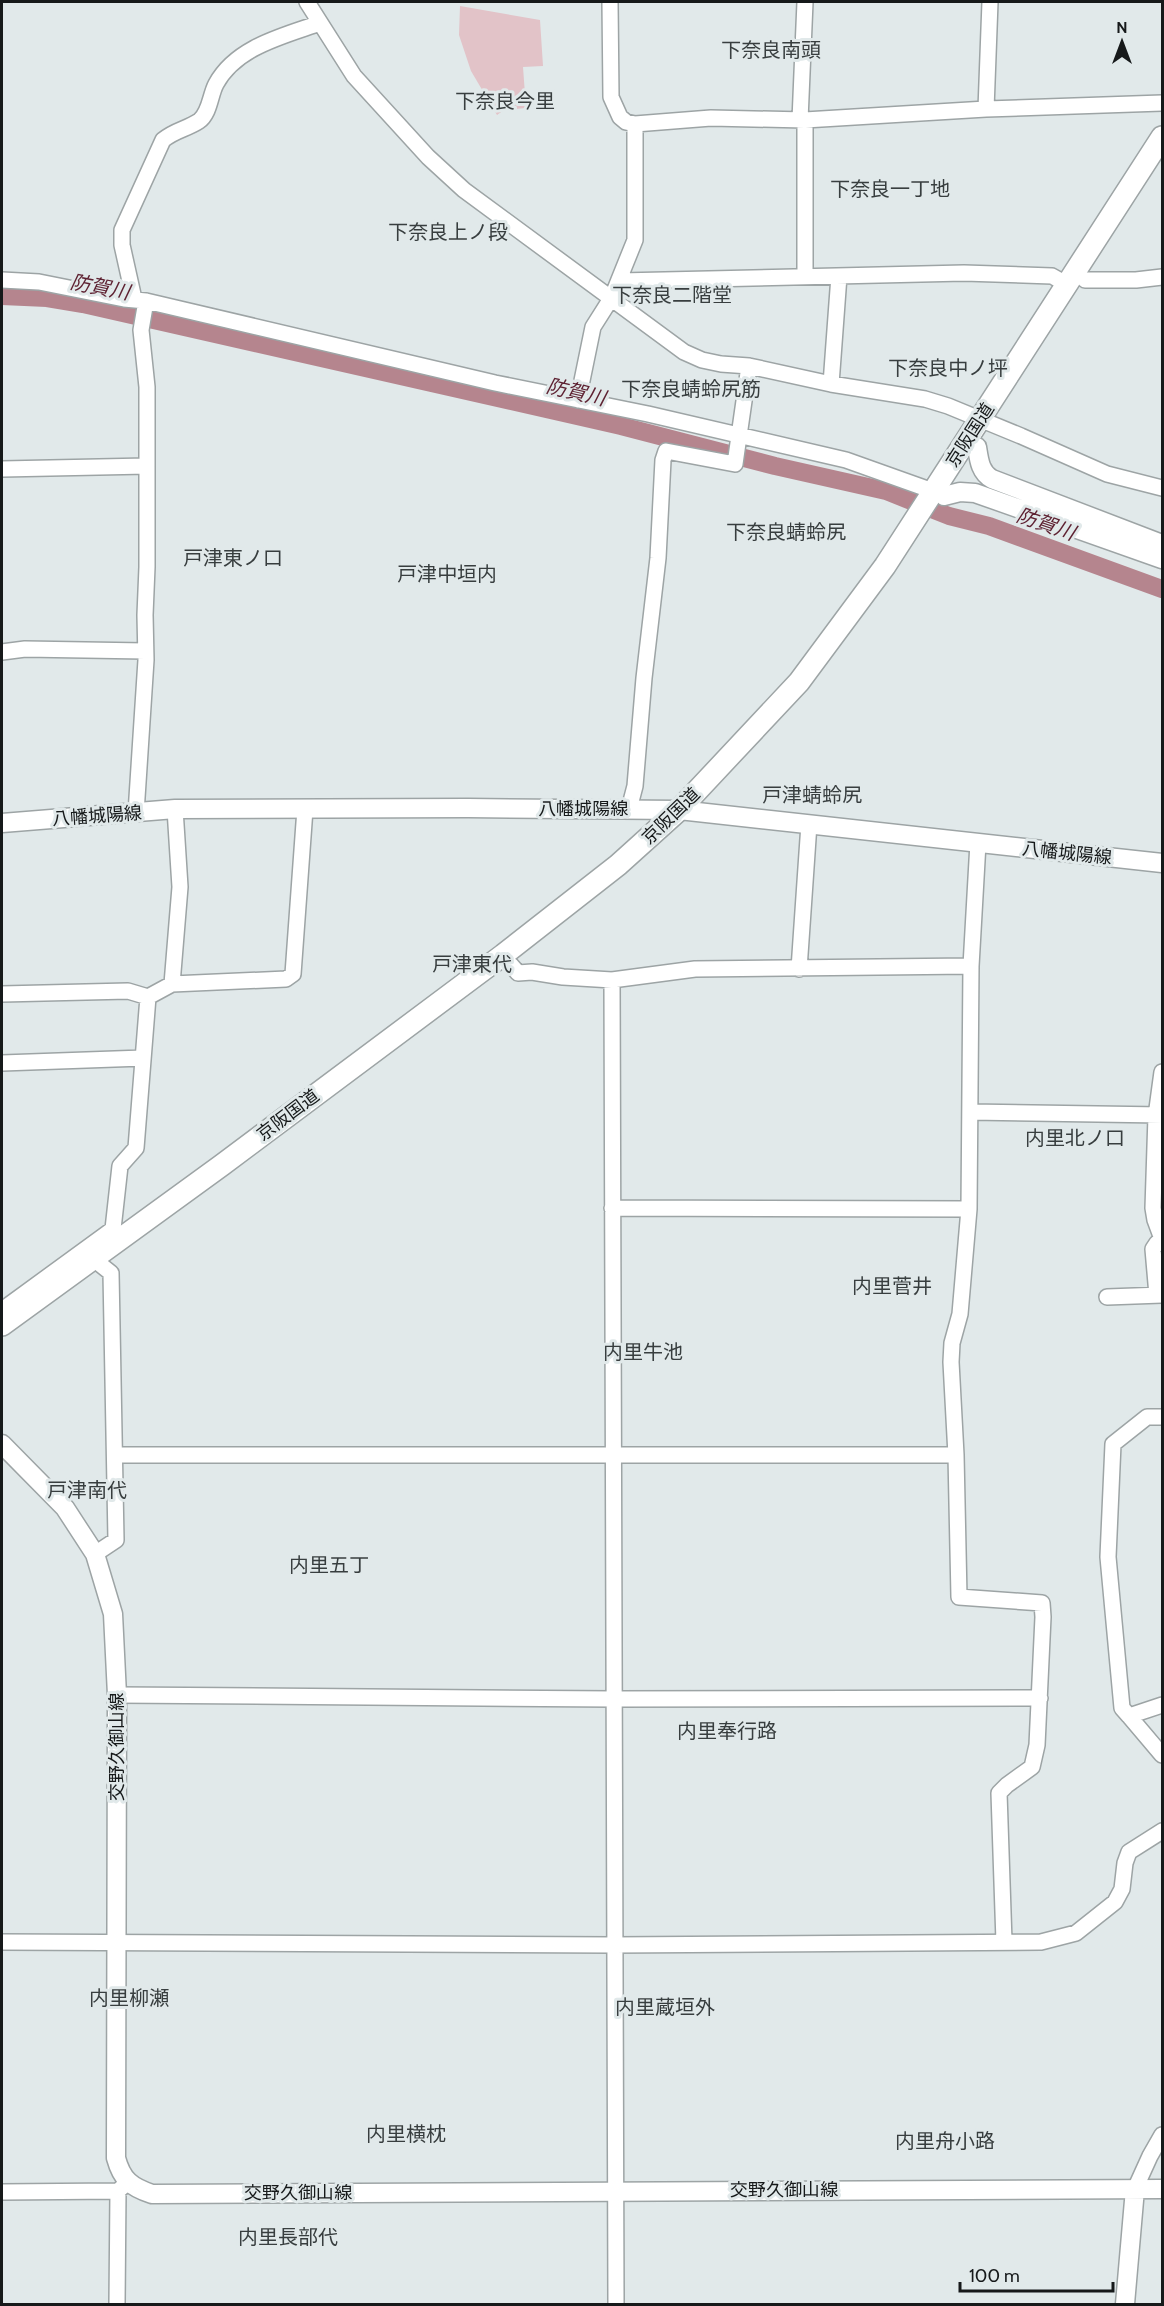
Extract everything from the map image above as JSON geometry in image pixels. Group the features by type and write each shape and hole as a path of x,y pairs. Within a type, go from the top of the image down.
{"highway":[{"name":"京阪国道","path":"1076,283 1162,137"},
{"name":"京阪国道","path":"2,1340 587,907 687,811 799,682 924,517 1076,283 1162,160"},
{"name":"京阪国道","path":"937,495 977,447 985,423"},
{"name":"京阪国道","path":"2,1325 222,1165 503,955 687,811"}],"main road":[{"path":"977,447 980,466 992,479 1162,544"},
{"path":"937,495 960,492 975,494 1162,560"},
{"name":"八幡城陽線","path":"2,823 175,809 629,809 687,811 1162,863"},
{"name":"交野久御山線","path":"2,1444 65,1508 94,1554 113,1614 117,1695 116,2158 123,2187 152,2194 1162,2189"},
{"path":"1125,2304 1136,2189"}],"street":[{"path":"307,2 354,76 428,157 464,190 684,352 702,360 749,366 831,384 925,399 1107,474 1162,488"},
{"path":"610,2 611,97 620,117 626,122 635,124 711,118 802,120 986,109 1162,103"},
{"path":"805,2 802,120 805,276"},
{"path":"986,109 990,2"},
{"path":"136,813 145,651 147,387 141,330 142,302 122,245 122,230 163,140 172,132 200,120 207,111 215,85 227,67 238,57 261,45 320,23"},
{"path":"578,400 593,327 620,281 635,240 635,124"},
{"path":"620,281 964,273 1052,276 1076,283 1162,277"},
{"path":"831,384 839,276"},
{"path":"2,280 39,282 142,302 741,435 846,460 937,495"},
{"path":"629,809 635,786 644,678 658,558 663,460 666,452 735,464 741,435 749,366"},
{"path":"2,470 147,466"},
{"path":"2,652 25,649 145,651"},
{"path":"172,984 180,887 175,809"},
{"path":"2,994 128,991 148,997 172,984 286,980 293,974 304,809"},
{"path":"799,969 809,824"},
{"path":"978,843 971,966 969,1209 960,1314 952,1343 957,1455 959,1597 1042,1603 1037,1745 1032,1767 999,1793 1004,1942"},
{"path":"511,965 518,973 532,972 563,977 612,980 695,969 971,966"},
{"path":"612,980 616,2304"},
{"path":"2,1310 113,1229 120,1166 135,1148 148,997"},
{"path":"2,1063 143,1058"},
{"path":"1107,1297 1160,1295 1153,1249 1162,1240 1153,1208 1162,1072"},
{"path":"970,1112 1159,1116"},
{"path":"612,1208 969,1209"},
{"path":"94,1554 116,1540 111,1273 101,1265"},
{"path":"1162,1417 1147,1417 1113,1444 1108,1557 1122,1708 1162,1755"},
{"path":"116,1455 957,1455"},
{"path":"117,1695 613,1699 1040,1698"},
{"path":"1130,1716 1162,1705"},
{"path":"2,1942 614,1945 1041,1941 1076,1933 1115,1902 1122,1889 1125,1863 1129,1852 1162,1831"},
{"path":"1136,2189 1162,2135"},
{"path":"2,2192 123,2187 117,2304"}],"shaded area":[{"path":"460,6 540,20 543,66 523,67 526,108 504,110 497,115 471,71 459,35"}],"waterway":[{"name":"防賀川","path":"2,296 47,298 83,304 621,426 775,466 886,491 949,516 989,526 1162,589"}],"district":[{"name":"下奈良南頭","path":"771,50"},
{"name":"下奈良今里","path":"505,101"},
{"name":"下奈良一丁地","path":"890,189"},
{"name":"下奈良上ノ段","path":"448,232"},
{"name":"下奈良二階堂","path":"672,295"},
{"name":"下奈良中ノ坪","path":"948,368"},
{"name":"下奈良蜻蛉尻筋","path":"691,389"},
{"name":"下奈良蜻蛉尻","path":"786,532"},
{"name":"戸津東ノ口","path":"233,558"},
{"name":"戸津中垣内","path":"447,574"},
{"name":"戸津蜻蛉尻","path":"812,795"},
{"name":"戸津東代","path":"472,964"},
{"name":"内里北ノ口","path":"1075,1138"},
{"name":"内里菅井","path":"892,1286"},
{"name":"内里牛池","path":"643,1352"},
{"name":"戸津南代","path":"87,1490"},
{"name":"内里五丁","path":"329,1565"},
{"name":"内里奉行路","path":"727,1731"},
{"name":"内里柳瀬","path":"129,1998"},
{"name":"内里蔵垣外","path":"665,2007"},
{"name":"内里横枕","path":"406,2134"},
{"name":"内里舟小路","path":"945,2141"},
{"name":"内里長部代","path":"288,2237"}]}
